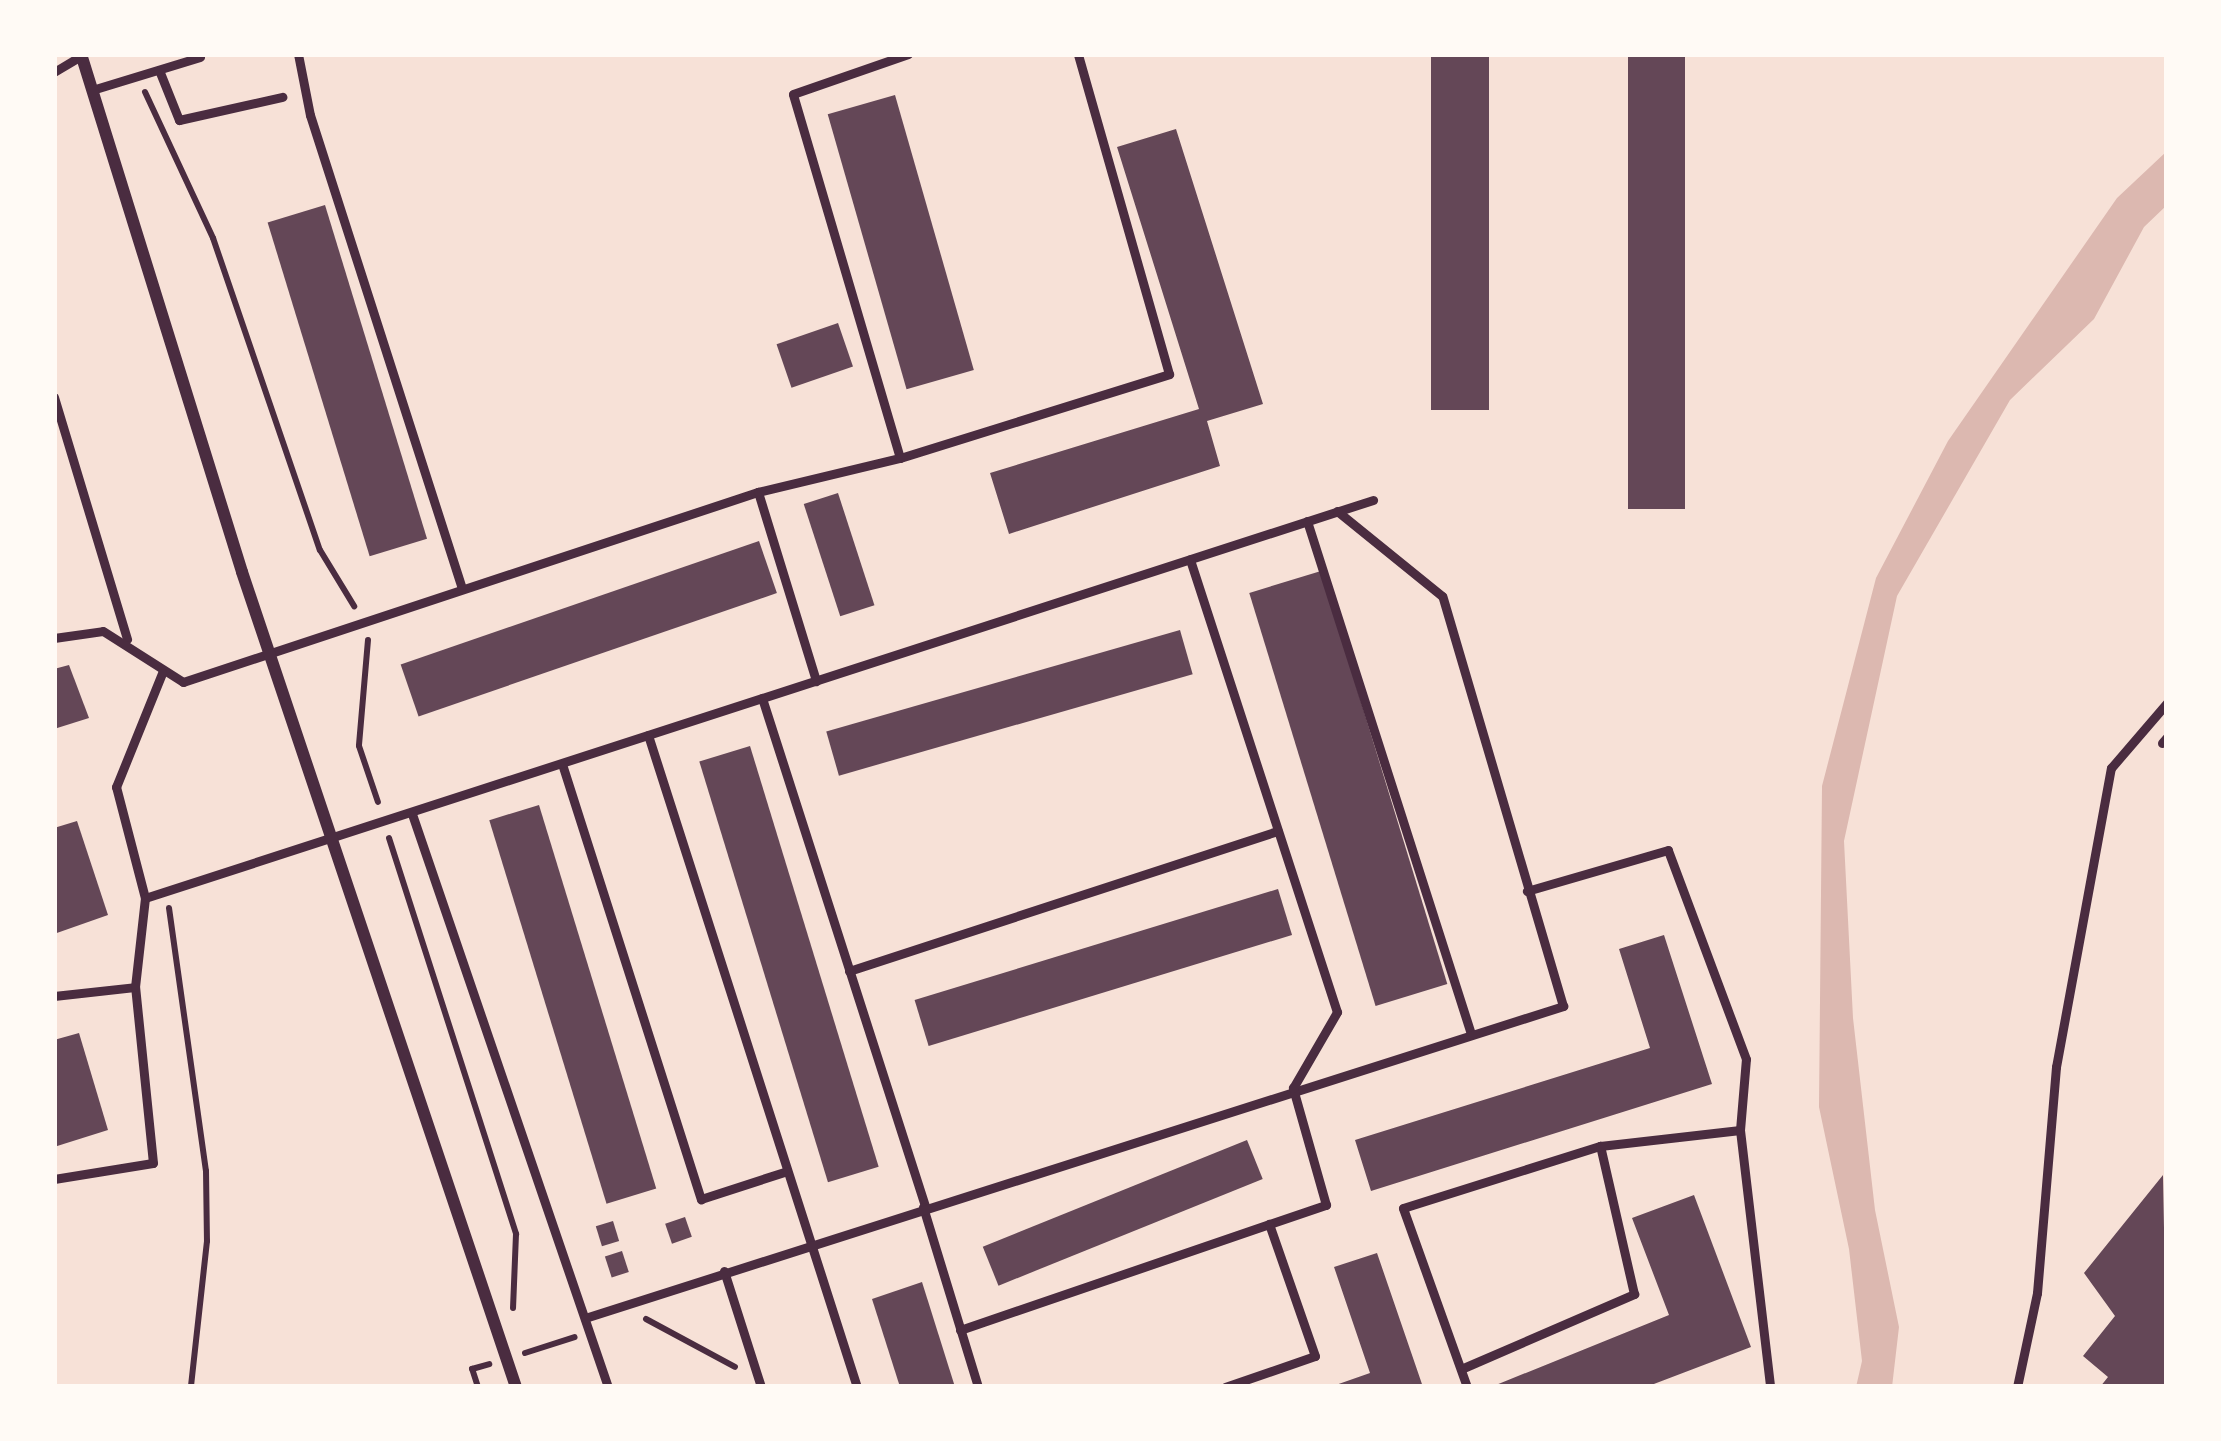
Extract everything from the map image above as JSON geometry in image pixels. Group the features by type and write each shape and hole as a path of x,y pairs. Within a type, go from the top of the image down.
{"street":[{"path":"81,55 516,1387"}],"lane":[{"path":"298,54 310,115 461,586"},
{"path":"900,458 793,94 908,54"},
{"path":"54,638 103,631 127,640 162,673 183,682 461,586 758,492 900,458 1169,374 1078,54"},
{"path":"54,72 81,55"},
{"path":"92,90 200,57"},
{"path":"160,70 179,120 282,97"},
{"path":"54,397 127,640"},
{"path":"758,492 816,681"},
{"path":"145,898 563,767 648,735 1373,500"},
{"path":"585,1318 1294,1088 1563,1006 1442,596 1337,511"},
{"path":"1307,521 1471,1034"},
{"path":"960,1330 1326,1205 1294,1088 1337,1012 1190,559"},
{"path":"54,1179 152,1162 135,987 145,898 116,788 162,673"},
{"path":"762,698 978,1387"},
{"path":"2017,1387 2038,1293 2056,1067 2111,768 2167,703"},
{"path":"648,735 857,1387"},
{"path":"563,767 701,1199 787,1171"},
{"path":"412,814 608,1387"},
{"path":"850,971 1278,831"},
{"path":"1527,891 1668,850 1746,1060 1740,1130 1770,1387"},
{"path":"54,997 135,987"},
{"path":"1468,1387 1403,1208 1600,1146 1740,1130"},
{"path":"1461,1369 1634,1294 1600,1146"},
{"path":"1225,1387 1315,1356 1269,1224"},
{"path":"724,1270 760,1383"}],"path":[{"path":"140,76 154,124 213,238 320,550 362,620 371,649 359,746 516,1234 513,1320"},
{"path":"166,890 206,1171 207,1241 190,1387"},
{"path":"622,1305 760,1383"},
{"path":"516,1337 519,1355"}],"shaded area":[{"path":"2167,151 2167,205 2144,227 2094,319 2010,400 1897,596 1844,841 1853,1018 1875,1210 1899,1327 1892,1387 1856,1387 1862,1361 1849,1249 1819,1107 1822,786 1876,578 1948,441 2117,198"}],"building":[{"path":"1431,54 1489,54 1489,410 1431,410"},
{"path":"1628,54 1685,54 1685,509 1628,509"},
{"path":"895,95 974,370 907,389 828,114"},
{"path":"1176,129 1263,404 1207,421 1220,466 1009,534 990,473 1199,409 1117,147"},
{"path":"325,205 427,539 370,556 268,223"},
{"path":"838,323 853,366 792,388 777,344"},
{"path":"838,493 874,605 840,616 804,504"},
{"path":"759,541 777,593 419,716 401,664"},
{"path":"1321,571 1447,984 1376,1006 1249,593"},
{"path":"1180,630 1193,674 839,776 826,731"},
{"path":"69,665 89,718 54,729 54,669"},
{"path":"750,746 879,1167 828,1182 699,761"},
{"path":"539,805 656,1188 607,1204 489,820"},
{"path":"77,821 108,915 54,934 54,828"},
{"path":"1278,889 1292,935 929,1046 915,1000"},
{"path":"1664,935 1712,1084 1371,1191 1355,1140 1650,1048 1619,949"},
{"path":"79,1033 108,1130 54,1147 54,1040"},
{"path":"1247,1140 1263,1179 998,1286 983,1247"},
{"path":"2163,1175 2167,1387 2100,1387 2108,1377 2083,1356 2115,1316 2084,1273"},
{"path":"1694,1195 1751,1347 1646,1387 1491,1387 1669,1315 1632,1218"},
{"path":"685,1217 692,1237 672,1244 665,1224"},
{"path":"613,1221 619,1241 602,1246 596,1226"},
{"path":"622,1251 629,1272 612,1277 605,1257"},
{"path":"1377,1253 1423,1387 1330,1387 1370,1373 1334,1267"},
{"path":"922,1282 955,1387 900,1387 872,1299"}]}
